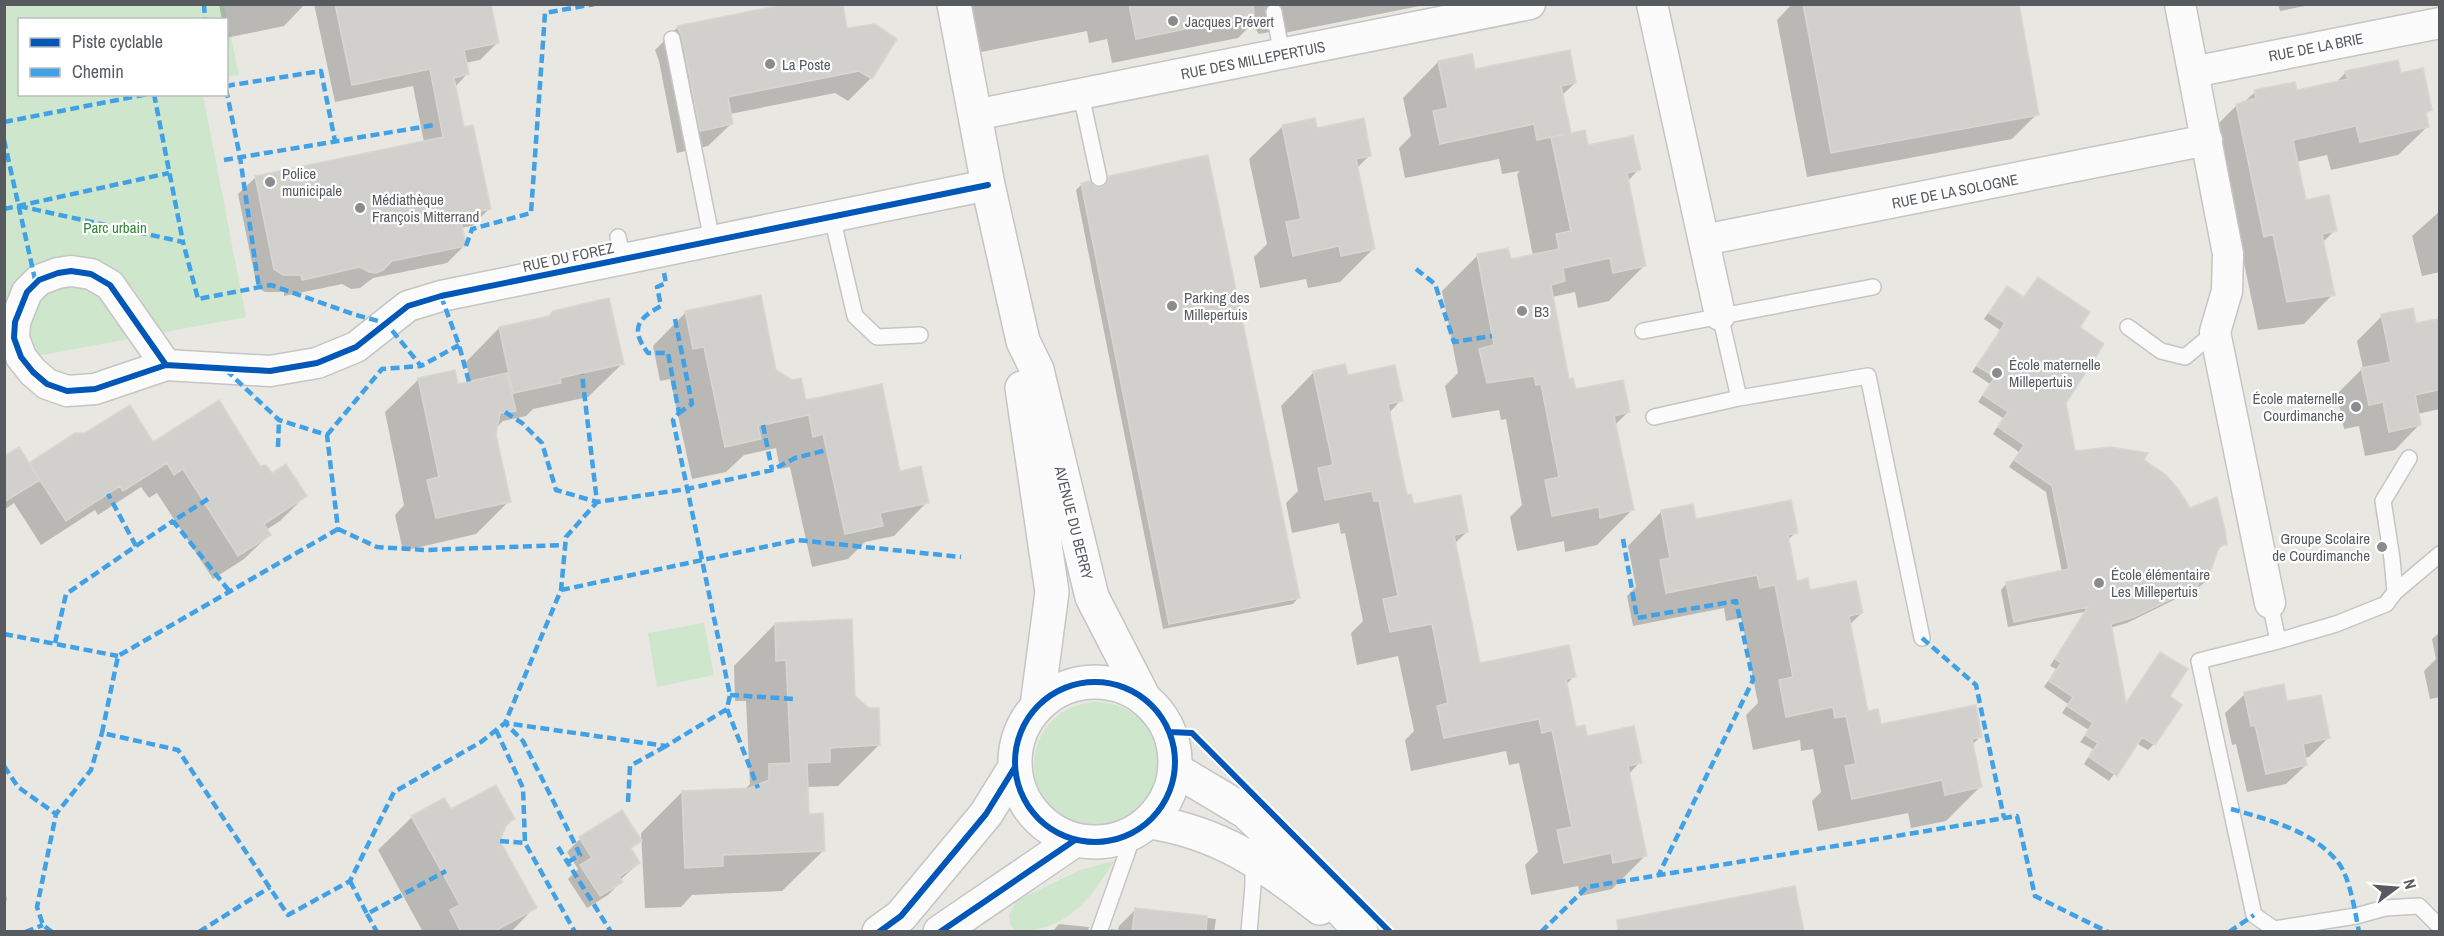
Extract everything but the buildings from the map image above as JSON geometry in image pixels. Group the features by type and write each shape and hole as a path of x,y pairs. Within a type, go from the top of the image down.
{"street":[{"name":"AVENUE DU BERRY","path":"954,4 988,185 1023,341 1037,370 1092,597 1144,698"},
{"name":"RUE DES MILLEPERTUIS","path":"975,116 1530,4"},
{"path":"1652,4 1720,315"},
{"path":"2180,4 2228,254 2227,291 2215,332 2270,603"},
{"name":"RUE DE LA BRIE","path":"2193,72 2439,24"},
{"name":"RUE DE LA SOLOGNE","path":"1704,240 2207,140"},
{"name":"RUE DU FOREZ","path":"166,365 110,285 91,274 71,271 58,273 39,280 27,292 15,322 14,338 21,357 47,384 67,391 95,389 166,365 270,371 317,363 356,346 408,306 621,248 712,241 988,185"},
{"name":"AVENUE DU BERRY","path":"1023,341 1020,376 1052,592 1037,706"},
{"path":"1100,682 1123,686 1144,698 1159,713 1170,732 1175,751 1176,770 1172,789 1163,807 1142,827 1115,840 1096,843 1075,840 1052,830 1033,813 1020,792 1015,767 1015,750 1020,734 1037,706 1055,692 1077,683 1100,682"},
{"path":"879,932 901,916 986,814 1015,767"},
{"path":"1176,770 1246,812 1300,864 1359,932"},
{"path":"1142,827 1200,832 1253,859 1335,919 1359,932"},
{"path":"940,932 1075,840"}],"lane":[{"path":"1274,12 1282,55"},
{"path":"672,39 712,241"},
{"path":"1081,94 1099,178"},
{"path":"832,217 855,316 877,337 920,335"},
{"path":"1643,331 1874,287"},
{"path":"1720,315 1739,398"},
{"path":"2128,327 2161,351 2185,357 2215,332"},
{"path":"1654,417 1739,398 1868,376 1922,638"},
{"path":"2395,592 2383,501 2409,458"},
{"path":"2439,554 2395,592 2386,604 2336,624 2199,661 2254,915 2274,929 2385,909 2419,906 2439,927"},
{"path":"2270,603 2278,641"},
{"path":"1099,932 1142,827"},
{"path":"1249,932 1254,886 1253,859"}],"green space":[{"name":"Parc urbain","path":"5,5 224,5 227,18 18,18 18,96 203,96 246,317 5,362"},
{"name":"Parc urbain","path":"228,24 239,75 228,77"},
{"path":"704,623 714,675 657,687 648,633"},
{"path":"1097,702 1121,707 1141,721 1155,741 1160,765 1155,789 1141,809 1121,823 1097,828 1073,823 1053,809 1039,789 1034,765 1039,741 1053,721 1073,707"},
{"path":"1114,861 1085,901 1062,920 1033,930 1015,931 1010,924 1009,915 1016,901 1080,870"}],"marked path":[{"path":"204,4 205,18"},
{"path":"466,246 472,229 531,213 545,13 594,4"},
{"path":"228,86 321,71 335,141"},
{"path":"4,122 138,96"},
{"path":"154,96 183,242"},
{"path":"227,96 240,157 259,288"},
{"path":"224,160 434,125"},
{"path":"4,140 36,284"},
{"path":"4,209 169,173"},
{"path":"19,206 183,242 198,299 271,285 356,315 386,323 421,366 459,345"},
{"path":"1416,269 1435,284 1454,342 1492,336"},
{"path":"568,862 580,855 523,741 505,723 666,746 727,709 730,695 673,420 679,413 668,353 648,353 642,345 638,331 646,315 661,306 657,287 666,283 664,273"},
{"path":"441,296 459,345 469,382"},
{"path":"675,319 692,404 679,413"},
{"path":"327,435 382,369 421,366"},
{"path":"226,370 279,420 327,435 338,529"},
{"path":"338,529 118,656 102,733 178,750 288,915 350,881 394,792 481,742 505,723 561,590 566,537 597,502 582,374"},
{"path":"505,412 522,423 542,443 556,490 597,502 687,489 772,470 795,458 827,450"},
{"path":"278,447 279,420"},
{"path":"763,425 772,470"},
{"path":"55,643 66,594 136,546 108,494"},
{"path":"208,499 173,521 230,592"},
{"path":"136,546 173,521"},
{"path":"338,529 377,547 425,550 566,545"},
{"path":"1623,539 1637,618 1736,601 1753,680 1658,876"},
{"path":"561,590 797,540 961,557"},
{"path":"4,634 118,656"},
{"path":"1922,638 1976,685 2004,818"},
{"path":"730,695 794,699"},
{"path":"727,709 758,788"},
{"path":"496,730 523,788 525,843 575,932"},
{"path":"52,932 43,925 37,907 56,814 91,770 102,733"},
{"path":"628,802 630,766 666,746"},
{"path":"4,766 18,787 56,814"},
{"path":"2231,809 2288,828 2315,841 2327,850 2342,868 2359,932"},
{"path":"1541,932 1587,887 2017,816 2035,896 2108,932"},
{"path":"500,841 525,843"},
{"path":"558,847 611,932"},
{"path":"350,881 367,914 446,871"},
{"path":"199,932 270,887"},
{"path":"367,914 377,932"},
{"path":"2229,932 2254,915"},
{"path":"25,932 43,925"}],"cycle path":[{"path":"166,365 110,285 91,274 71,271 58,273 39,280 27,292 15,322 14,338 21,357 47,384 67,391 95,389 166,365 270,371 317,363 356,347 408,306 441,296 988,185"},
{"path":"1095,682 1111,683 1126,688 1140,695 1152,705 1162,717 1169,731 1174,746 1175,762 1174,778 1169,793 1162,807 1152,819 1140,829 1126,836 1111,841 1095,842 1079,841 1064,836 1050,829 1038,819 1028,807 1021,793 1016,778 1015,762 1016,746 1021,731 1028,717 1038,705 1050,695 1064,688 1079,683 1095,682"},
{"path":"1170,732 1192,733 1390,932"},
{"path":"879,932 901,916 986,814 1015,767"},
{"path":"940,932 1075,840"}],"place":[{"name":"Jacques Prévert","path":"1173,21"},
{"name":"La Poste","path":"770,64"},
{"name":"Police municipale","path":"270,182"},
{"name":"Médiathèque François Mitterrand","path":"360,208"},
{"name":"Parking des Millepertuis","path":"1172,306"},
{"name":"B3","path":"1522,311"},
{"name":"École maternelle Millepertuis","path":"1997,373"},
{"name":"École maternelle Courdimanche","path":"2356,407"},
{"name":"Groupe Scolaire de Courdimanche","path":"2382,547"},
{"name":"École élémentaire Les Millepertuis","path":"2099,583"}]}
